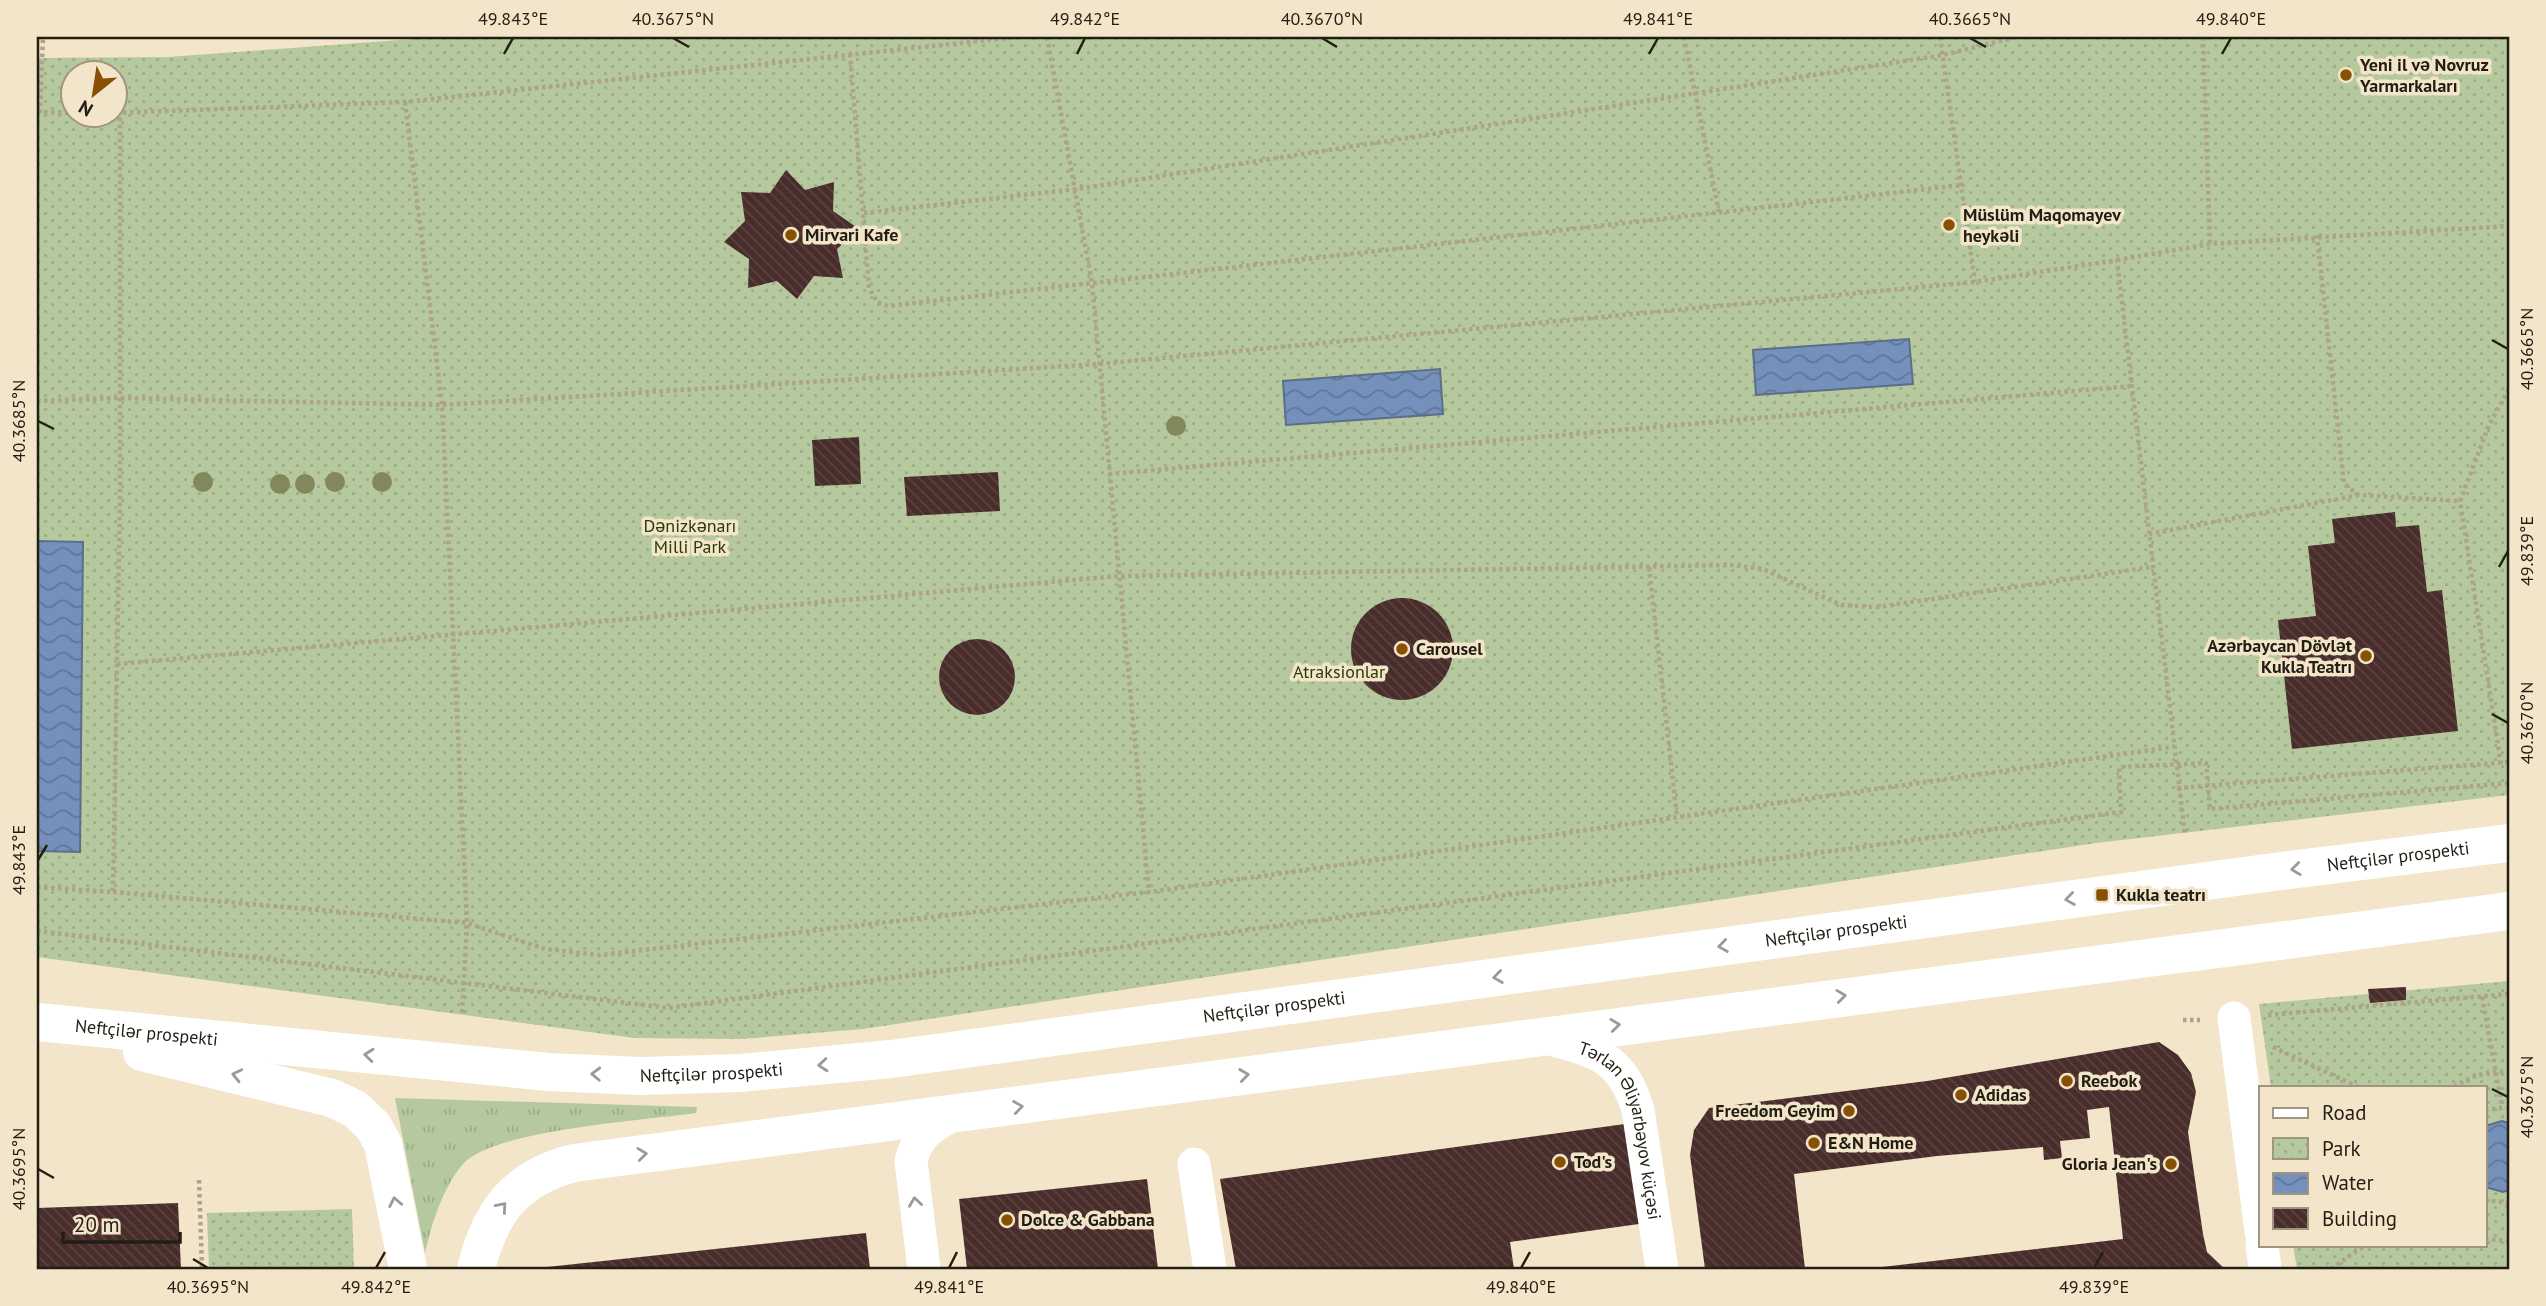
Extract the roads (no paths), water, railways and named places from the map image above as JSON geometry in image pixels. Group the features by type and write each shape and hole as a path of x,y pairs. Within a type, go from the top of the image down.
{"highway":[{"name":"Neftçilər prospekti","path":"37,1022 548,1072 640,1076 740,1073 891,1059 2281,871 2509,844"},
{"path":"476,1269 483,1238 493,1217 512,1195 551,1169 574,1163 951,1116 1534,1035 2509,911"},
{"path":"37,1027 305,1090 355,1110 373,1126 383,1143 408,1269"}],"street":[{"path":"2235,1024 2259,1216"},
{"name":"Tərlan Əliyarbəyov küçəsi","path":"1534,1035 1593,1050 1615,1064 1630,1084 1638,1110 1662,1269"},
{"path":"924,1269 911,1161 915,1146 926,1129 951,1116"},
{"path":"1194,1164 1210,1269"},
{"path":"2262,1246 2265,1269"}],"water":[{"path":"1909,339 1913,384 1756,395 1753,350"},
{"path":"1440,369 1443,414 1286,425 1283,381"},
{"path":"37,541 83,542 80,852 37,851"},
{"path":"2502,1121 2509,1123 2509,1190 2503,1192 2486,1187 2486,1126"}],"place":[{"name":"Yeni il və Novruz Yarmarkaları","path":"2346,75"},
{"name":"Müslüm Maqomayev heykəli","path":"1949,225"},
{"name":"Mirvari Kafe","path":"791,235"},
{"name":"Carousel","path":"1402,649"},
{"name":"Azərbaycan Dövlət Kukla Teatrı","path":"2366,656"},
{"name":"Kukla teatrı","path":"2102,895"},
{"name":"Reebok","path":"2067,1081"},
{"name":"Adidas","path":"1961,1095"},
{"name":"Freedom Geyim","path":"1849,1111"},
{"name":"E&N Home","path":"1814,1143"},
{"name":"Tod's","path":"1560,1162"},
{"name":"Gloria Jean's","path":"2171,1164"},
{"name":"Dolce & Gabbana","path":"1007,1220"}],"park label":[{"name":"Dənizkənarı Milli Park","path":"690,536"},
{"name":"Atraksionlar","path":"1339,672"}]}
